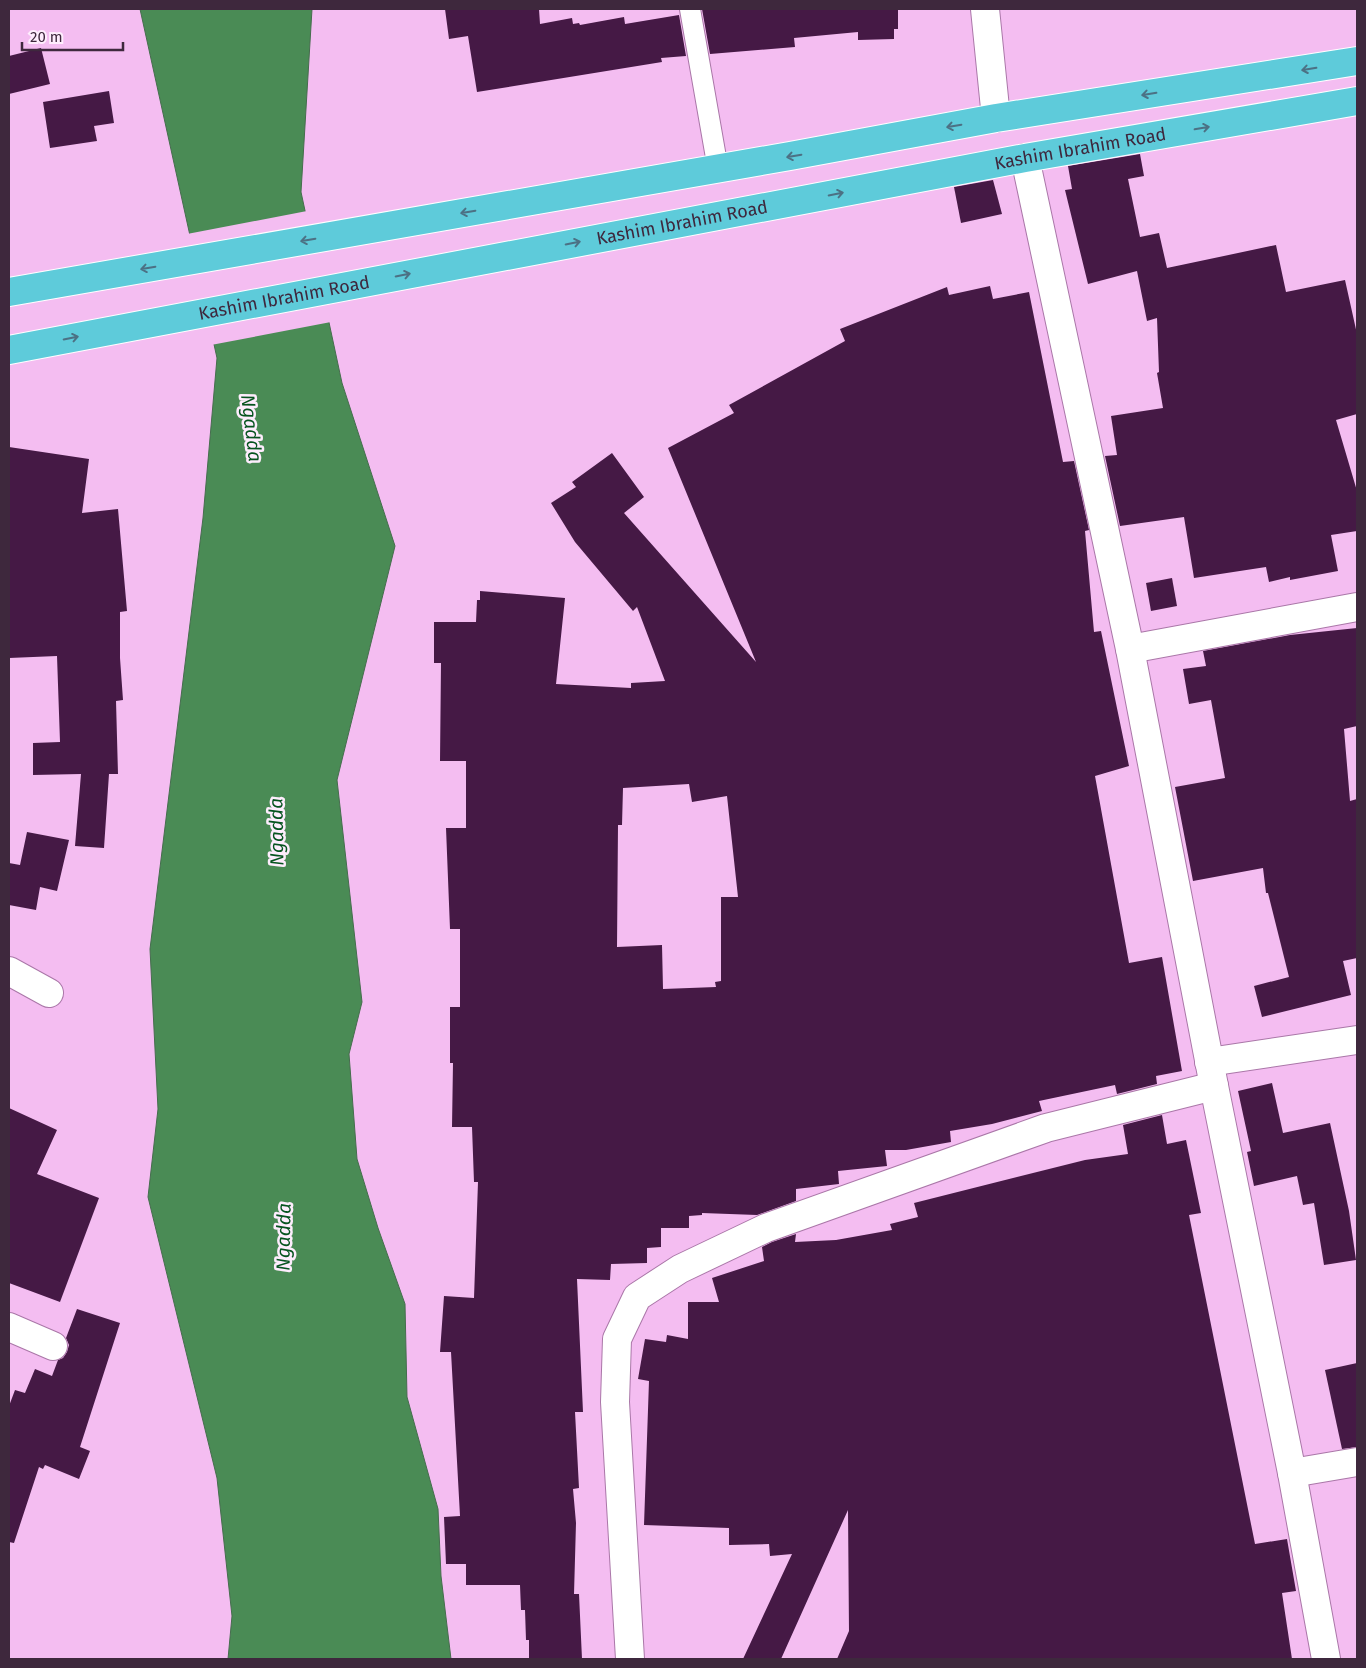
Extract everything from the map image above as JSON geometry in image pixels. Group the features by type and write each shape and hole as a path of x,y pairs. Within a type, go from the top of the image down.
{"highway":[{"path":"11,292 718,169 996,118 1357,61"},
{"name":"Kashim Ibrahim Road","path":"16,348 1025,158 1357,101"}],"street":[{"path":"985,9 996,118"},
{"path":"1025,158 1130,649 1212,1074 1292,1473 1326,1659"},
{"path":"1130,649 1357,607"},
{"path":"9,971 49,993"},
{"path":"630,1659 616,1393 616,1339 637,1296 680,1269 766,1228 1046,1128 1212,1074 1357,1040"},
{"path":"9,1326 53,1346"},
{"path":"1292,1473 1357,1462"}],"lane":[{"path":"690,9 718,169"}],"water":[{"name":"Ngadda","path":"140,9 312,9 301,192 342,383 395,546 337,780 362,1002 349,1054 357,1159 378,1228 405,1304 407,1397 438,1509 441,1576 451,1659 228,1659 232,1616 217,1478 148,1197 158,1109 150,949 203,518 217,358"}],"pier":[{"path":"307,211 331,322 211,345 187,234"}],"building":[{"path":"445,9 539,9 540,24 572,18 573,24 579,23 580,25 624,17 625,24 679,15 686,56 661,58 662,62 477,92 468,36 449,39"},
{"path":"702,9 898,9 898,29 894,29 894,39 858,40 858,32 794,38 795,47 710,54"},
{"path":"41,48 50,84 9,94 9,56"},
{"path":"109,91 114,123 94,126 97,141 50,148 43,102"},
{"path":"1140,154 1144,176 1128,179 1140,237 1159,233 1167,268 1276,245 1286,292 1345,280 1357,334 1357,414 1336,420 1357,491 1357,531 1331,535 1338,571 1290,580 1290,577 1269,582 1266,567 1194,578 1184,517 1120,526 1105,456 1117,455 1111,416 1163,408 1157,373 1159,372 1157,318 1147,321 1137,271 1088,284 1065,190 1072,189 1068,166"},
{"path":"993,180 1002,214 961,223 954,187"},
{"path":"990,286 993,299 1029,292 1063,462 1074,461 1089,530 1085,531 1094,632 1101,631 1129,766 1095,776 1129,963 1162,957 1182,1071 1156,1076 1157,1084 1117,1094 1115,1085 1039,1101 1042,1111 992,1124 950,1131 951,1142 906,1150 885,1150 887,1166 838,1171 839,1184 796,1189 796,1201 757,1215 702,1213 702,1215 689,1216 689,1228 661,1228 661,1247 647,1248 647,1263 611,1264 610,1280 577,1279 583,1412 575,1412 579,1488 573,1489 576,1523 574,1594 579,1594 582,1659 529,1659 529,1640 526,1640 525,1610 521,1610 520,1585 466,1585 466,1564 446,1564 444,1517 460,1516 451,1352 440,1352 444,1296 474,1298 478,1182 474,1182 472,1127 452,1127 453,1063 450,1063 450,1007 460,1007 460,929 450,929 446,828 466,828 466,761 440,761 441,663 434,663 434,622 476,622 477,600 480,600 480,591 565,598 556,684 631,688 631,683 665,681 637,607 633,611 575,542 551,503 576,487 572,482 612,453 644,497 624,513 756,662 668,448 734,413 729,405 845,341 840,329 947,287 949,295","holes":["689,784 692,802 727,796 738,897 721,897 721,981 715,982 716,987 663,989 662,945 617,947 618,825 622,825 623,788"]},
{"path":"9,447 89,459 82,513 118,509 127,611 120,612 120,658 123,700 116,701 118,774 109,774 104,848 75,846 81,774 33,775 33,743 60,742 57,656 9,658"},
{"path":"1172,578 1177,606 1151,611 1146,583"},
{"path":"1357,628 1357,726 1344,729 1350,801 1357,799 1357,958 1343,961 1351,995 1262,1017 1254,986 1289,977 1268,893 1266,893 1263,868 1193,881 1175,787 1225,778 1211,700 1189,704 1183,669 1206,666 1203,651 1290,635"},
{"path":"27,832 69,840 57,891 40,887 36,910 9,905 9,863 20,865"},
{"path":"1272,1083 1283,1133 1330,1123 1349,1211 1356,1260 1324,1265 1314,1203 1303,1205 1297,1176 1254,1186 1247,1152 1251,1151 1238,1091"},
{"path":"9,1108 57,1130 37,1174 99,1198 60,1302 9,1283"},
{"path":"1162,1115 1167,1144 1186,1140 1201,1213 1189,1215 1255,1544 1287,1539 1296,1591 1282,1593 1292,1659 837,1659 849,1631 848,1510 781,1659 743,1659 792,1554 770,1556 769,1544 729,1545 729,1528 644,1525 649,1381 638,1379 645,1339 666,1342 667,1335 688,1339 688,1302 719,1302 712,1278 764,1261 762,1247 772,1242 796,1234 795,1242 836,1240 892,1230 890,1224 918,1217 914,1203 1085,1160 1128,1154 1123,1125"},
{"path":"77,1309 120,1323 80,1447 90,1451 79,1479 45,1465 43,1469 39,1467 14,1543 9,1542 9,1406 15,1390 25,1393 35,1369 52,1376 58,1360 63,1358 67,1352 69,1345 66,1338"},
{"path":"1357,1363 1357,1447 1342,1449 1325,1370"}]}
